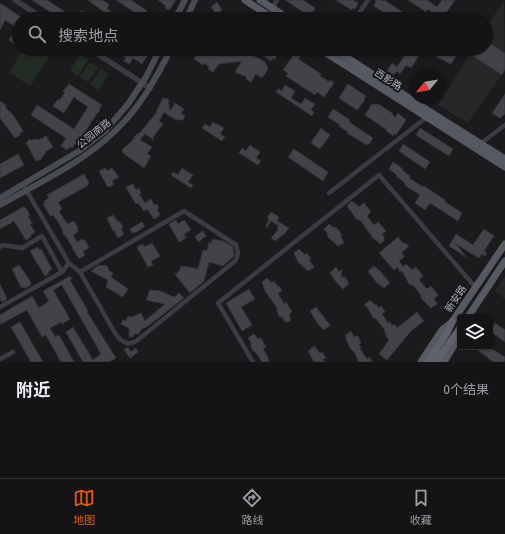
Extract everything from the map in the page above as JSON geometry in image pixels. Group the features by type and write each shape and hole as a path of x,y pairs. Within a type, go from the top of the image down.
{"highway":[{"path":"428,362 447,333 452,322"},
{"path":"436,362 457,332"}],"main road":[{"path":"179,12 185,0"},
{"path":"189,12 195,0"},
{"path":"245,0 263,12"},
{"path":"260,0 278,12"},
{"name":"公园南路","path":"0,205 98,138 112,124 142,83 156,56"},
{"name":"公园南路","path":"0,198 78,160 102,143 129,117 150,88 167,56"},
{"name":"西影路","path":"331,56 505,167"},
{"name":"西影路","path":"345,56 505,159"},
{"name":"新安路","path":"421,362 442,330 452,322 505,244"},
{"name":"新安路","path":"470,314 505,261"},
{"path":"444,362 457,340"}],"street":[{"path":"16,0 34,12"},
{"path":"272,8 277,0"},
{"path":"360,12 368,0"},
{"path":"101,56 150,88"},
{"path":"328,193 427,117"},
{"path":"480,144 505,125"},
{"path":"253,362 218,303 378,175 476,288"},
{"path":"25,187 69,263 80,272 115,333 120,340 125,343 130,344 135,342 235,261 238,256 238,251 236,245 184,211 80,272"},
{"path":"0,246 3,245 22,248 42,236 62,272"},
{"path":"0,307 62,272 69,263"},
{"path":"0,359 13,352"}],"shaded area":[{"path":"504,0 505,70 468,123 438,105 445,104 445,94 469,56 493,56 493,18"},
{"path":"19,56 50,56 30,86 9,72"},
{"path":"79,56 88,60 78,76 70,70"},
{"path":"90,62 98,67 88,82 80,77"},
{"path":"101,69 109,74 98,90 90,84"},
{"path":"505,276 505,299 495,291"}],"building":[{"path":"32,0 47,0 65,12 50,12"},
{"path":"88,0 102,0 109,4 107,9 112,12 104,12"},
{"path":"116,0 131,0 147,11 134,12"},
{"path":"158,0 176,0 169,10 165,8 166,6"},
{"path":"285,0 303,0 315,8 313,12 303,12"},
{"path":"335,0 353,0 358,3 355,9 353,8 352,10"},
{"path":"376,0 381,0 383,2 384,0 402,12 383,12 374,6"},
{"path":"408,0 427,0 437,7 442,0 455,0 447,12 432,12 428,9 426,12"},
{"path":"217,2 222,10 215,12 211,7"},
{"path":"0,3 14,12 12,12 12,25 5,20 0,30"},
{"path":"493,45 505,53 505,69 502,75 473,56 493,56"},
{"path":"123,56 147,56 142,64 133,58 129,64 124,61 126,58"},
{"path":"195,56 254,56 265,62 268,69 262,78 256,74 251,82 246,79 247,77 235,72 242,61 219,64 213,72 208,69 209,67 204,63 203,65 194,59"},
{"path":"264,56 277,56 274,60 273,58 271,61"},
{"path":"293,56 300,56 298,59 321,74 320,76 329,82 330,80 334,83 324,97 317,92 315,95 286,76 288,73 283,70"},
{"path":"404,56 419,56 411,68 406,65 400,74 397,71 394,75 387,71 392,63 397,67"},
{"path":"436,56 456,56 451,64"},
{"path":"69,84 102,105 78,143 77,142 72,148 70,147 67,150 61,146 66,138 31,115 37,105 74,129 88,107 74,97 64,113 53,106 58,99 60,100 65,92 63,91"},
{"path":"348,84 366,96 365,100 357,110 339,98"},
{"path":"285,85 295,91 291,98 301,104 305,98 315,104 311,110 314,112 312,116 276,92 278,89 282,91"},
{"path":"505,94 505,114 500,118 492,113"},
{"path":"163,98 168,99 170,111 175,103 184,109 181,113 185,116 183,120 174,119 164,112 159,121 163,124 153,137 154,140 145,134 140,140 152,147 147,154 151,156 144,168 123,153 122,150 138,133 139,134 157,112"},
{"path":"0,101 6,105 6,108 13,115 22,129 23,132 15,138 0,118"},
{"path":"372,104 380,105 392,113 395,118 398,113 406,120 396,135 394,134 393,136 365,115"},
{"path":"333,109 373,138 370,143 368,145 365,144 347,133 348,132 339,126 340,125 328,117"},
{"path":"213,122 224,128 220,134 225,137 222,141 202,128 205,124 210,127"},
{"path":"321,128 330,135 320,149 311,143"},
{"path":"420,128 453,149 449,156 416,135"},
{"path":"46,136 53,147 45,152 46,153 41,158 42,159 36,161 26,143 30,139 31,141 35,139 39,140"},
{"path":"403,144 430,162 425,169 399,151"},
{"path":"250,145 260,152 256,158 261,161 258,165 239,153 242,148 246,151"},
{"path":"294,149 328,172 323,181 288,157"},
{"path":"18,154 24,165 0,178 0,164"},
{"path":"393,162 410,176 409,178 423,187 424,186 462,213 458,221 430,203 425,210 415,203 420,195 406,186 404,184 405,183 396,176 397,175 389,169"},
{"path":"105,168 107,171 112,168 119,177 112,181 114,184 110,187 107,186 99,171"},
{"path":"182,168 193,175 188,182 193,185 191,188 171,175 173,172 178,175"},
{"path":"84,174 89,183 87,186 58,202 62,209 59,211 65,221 68,224 74,221 78,228 78,232 73,235 77,242 82,239 84,241 85,240 89,248 83,251 85,255 79,259 65,235 64,236 59,223 53,215 50,216 43,204 45,203 44,201 49,198 47,195"},
{"path":"133,184 136,190 139,188 141,193 139,194 145,203 151,199 154,205 157,204 159,208 157,209 160,215 154,219 147,209 144,211 138,203 136,204 126,187"},
{"path":"352,201 359,207 364,203 371,212 367,216 372,223 375,225 378,222 386,231 382,234 384,241 380,244 373,238 361,221 358,219 357,220 347,206"},
{"path":"23,207 26,208 30,215 28,216 32,223 30,224 35,232 26,240 14,221 0,229 0,220"},
{"path":"271,212 279,217 277,221 289,228 275,241 271,238 278,230 277,228 279,226 271,221 267,228 266,227 269,219 267,218"},
{"path":"113,215 123,227 121,228 124,234 118,238 107,218"},
{"path":"176,220 178,224 184,220 191,230 184,234 186,238 179,242 169,224"},
{"path":"142,222 145,226 137,232 132,233 130,229"},
{"path":"329,224 334,228 336,227 342,235 341,237 344,243 338,246 328,237 324,229"},
{"path":"484,229 494,236 484,251 487,253 485,256 482,254 479,258 456,244 466,257 449,246 456,234 473,245"},
{"path":"203,231 206,236 198,242 195,236"},
{"path":"398,237 403,243 409,246 402,252 404,257 399,261 403,267 406,264 412,270 416,267 423,276 419,280 427,289 431,286 438,295 434,299 437,304 431,308 421,298 421,295 413,285 409,284 402,271 400,272 397,267 394,270 379,253"},
{"path":"212,239 223,241 233,247 234,256 223,266 209,262 204,281 190,293 174,273 177,274 178,271 179,272 181,266 198,269 203,250 207,251 209,242 211,244"},
{"path":"152,243 160,256 151,261 153,265 148,267 137,247 143,244 144,247"},
{"path":"38,247 39,250 41,249 52,269 48,272 49,274 45,276 30,251"},
{"path":"299,249 305,255 307,253 311,259 309,260 314,267 308,271 298,262 294,253"},
{"path":"19,265 31,282 31,285 25,288 21,287 12,269"},
{"path":"99,265 105,265 109,268 108,270 113,273 111,277 128,289 123,297 106,287 108,280 91,271"},
{"path":"374,266 390,283 384,288 377,283 368,271"},
{"path":"336,267 339,272 342,269 341,277 345,277 349,284 343,289 330,273"},
{"path":"70,276 72,279 70,280 88,311 87,312 116,358 109,362 83,362 66,332 73,327 93,360 101,354 62,285 53,290 70,319 62,324 61,322 50,328 55,337 59,335 74,362 61,362 46,335 42,337 27,310 1,324 0,322 0,315 32,296 39,308 49,301 43,291"},
{"path":"267,278 272,283 274,281 282,291 278,293 284,304 286,302 292,312 289,314 291,320 288,322 285,322 283,318 279,316 277,308 265,291 262,282"},
{"path":"0,284 7,299 2,302 0,299"},
{"path":"249,289 255,299 241,307 252,325 242,331 226,303"},
{"path":"150,290 160,291 174,297 179,293 184,298 148,326 140,330 139,334 134,334 133,337 129,337 129,328 121,324 123,320 126,321 128,316 132,317 141,313 145,321 165,304 146,300"},
{"path":"370,300 379,308 381,306 385,312 382,314 388,323 390,322 392,326 394,324 397,328 417,312 424,321 411,331 387,360 379,354 389,340 385,334 385,330 375,318 374,319 367,307 364,305"},
{"path":"316,307 330,325 324,330 318,324 310,311"},
{"path":"20,322 43,362 31,362 11,327"},
{"path":"495,323 505,330 505,342 493,333 493,326"},
{"path":"351,331 354,337 358,336 361,343 359,344 360,348 367,359 370,357 372,362 359,362 346,339 347,338 345,335"},
{"path":"254,334 258,339 261,338 266,347 263,349 269,362 262,362 253,351 248,338"},
{"path":"314,346 320,353 322,352 326,358 323,359 325,362 314,362 308,351"},
{"path":"128,347 131,352 136,348 138,352 130,358 124,350"},
{"path":"478,350 493,350 505,357 504,362 493,362"}]}
